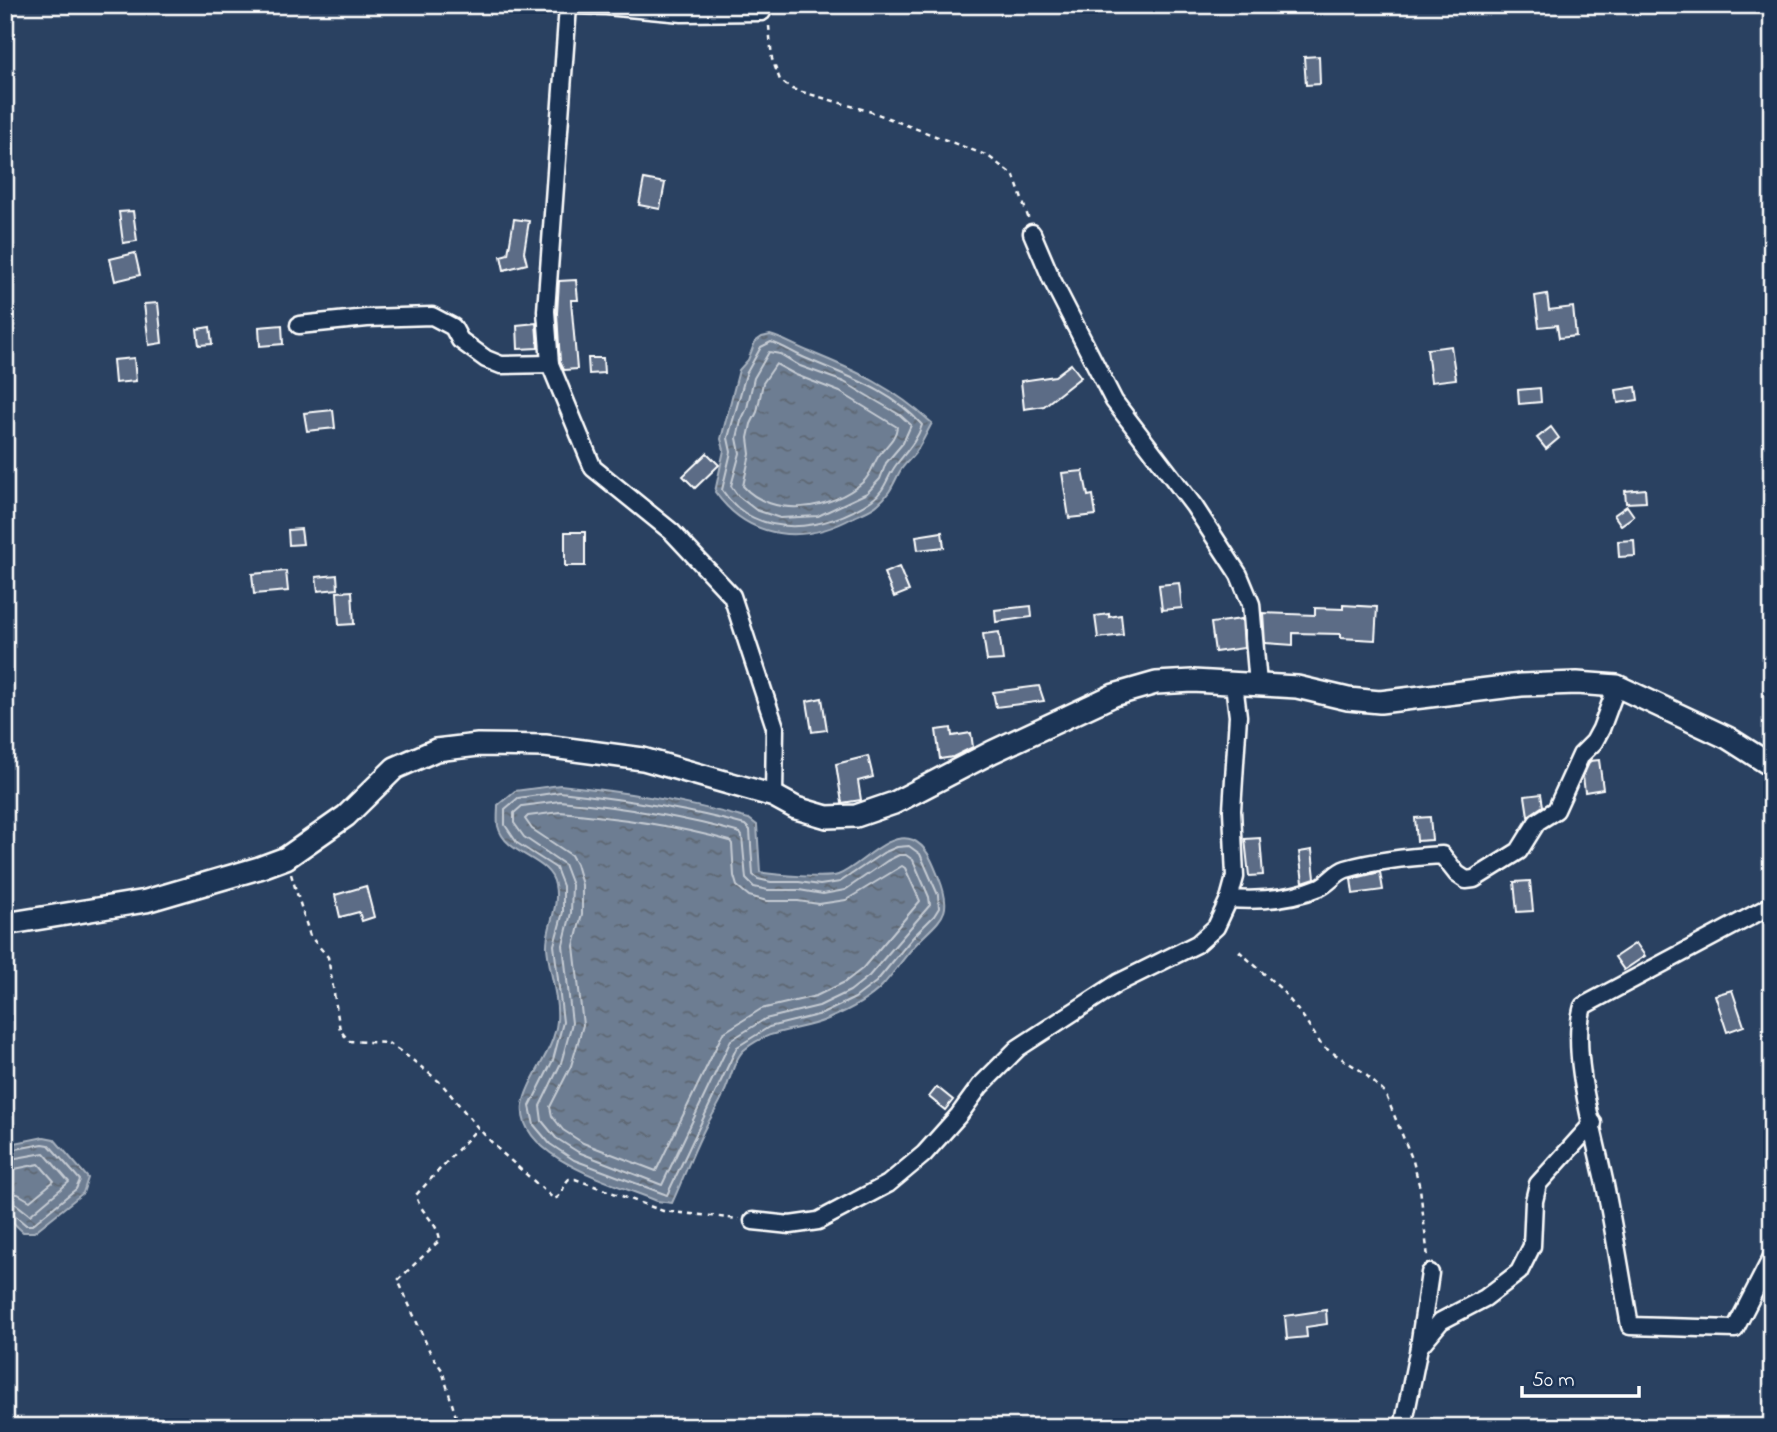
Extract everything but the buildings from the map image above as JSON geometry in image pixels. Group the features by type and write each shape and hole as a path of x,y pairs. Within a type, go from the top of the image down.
{"street":[{"path":"762,12 682,13 568,5 547,311 550,364 593,468 672,532 732,596 775,727 774,796"},
{"path":"1032,233 1052,280 1114,401 1194,506 1239,575 1251,604 1258,684"},
{"path":"299,326 368,317 432,316 453,327 460,340 486,359 501,365 550,364"},
{"path":"5,924 146,901 286,858 346,816 395,768 436,750 478,745 514,745 643,759 774,796 796,808 827,817 856,816 894,803 1003,747 1114,695 1156,683 1192,681 1297,687 1348,699 1380,702 1521,685 1577,683 1617,686 1716,732 1772,766"},
{"path":"753,1221 790,1225 818,1221 888,1184 924,1154 981,1086 1018,1048 1118,983 1197,944 1216,927 1229,899 1235,877 1232,810 1238,716 1234,684"},
{"path":"1229,899 1290,896 1322,887 1342,870 1404,857 1442,855 1457,874 1466,880 1474,879 1519,851 1537,822 1556,810 1581,755 1594,742 1601,729 1617,686"},
{"path":"1772,905 1583,1006 1578,1023 1584,1080 1630,1326 1735,1329 1772,1257"},
{"path":"1419,1347 1441,1321 1485,1298 1519,1272 1532,1246 1534,1201 1538,1184 1593,1123"},
{"path":"1403,1427 1430,1273"}],"path":[{"path":"762,12 769,20 772,59 780,80 792,89 872,112 988,156 1014,176 1032,233"},
{"path":"286,858 310,936 328,957 340,1030 349,1041 388,1043 410,1058 441,1083 500,1152 554,1199 561,1195 566,1181 575,1179 663,1211 753,1221"},
{"path":"1239,951 1281,989 1322,1046 1363,1072 1385,1093 1413,1161 1420,1188 1430,1273"},
{"path":"459,1427 442,1370 430,1352 398,1280 440,1240 439,1232 418,1203 416,1195 478,1128"}],"water":[{"path":"770,335 844,366 874,382 932,423 916,452 882,501 867,511 816,532 778,533 761,528 744,520 715,492 724,450 721,439 739,370 748,360 755,342"},
{"path":"560,785 655,798 749,819 757,825 760,872 766,873 812,877 838,875 894,840 913,840 923,847 929,856 943,890 945,907 940,920 870,996 828,1019 764,1037 744,1050 735,1064 722,1098 700,1139 672,1203 657,1201 573,1167 536,1140 525,1124 525,1095 551,1044 557,1021 557,1003 547,947 556,893 555,885 545,868 509,844 502,836 498,826 498,805 515,791"},
{"path":"44,1137 54,1139 88,1178 83,1193 34,1232 23,1232 5,1215 5,1145"}]}
